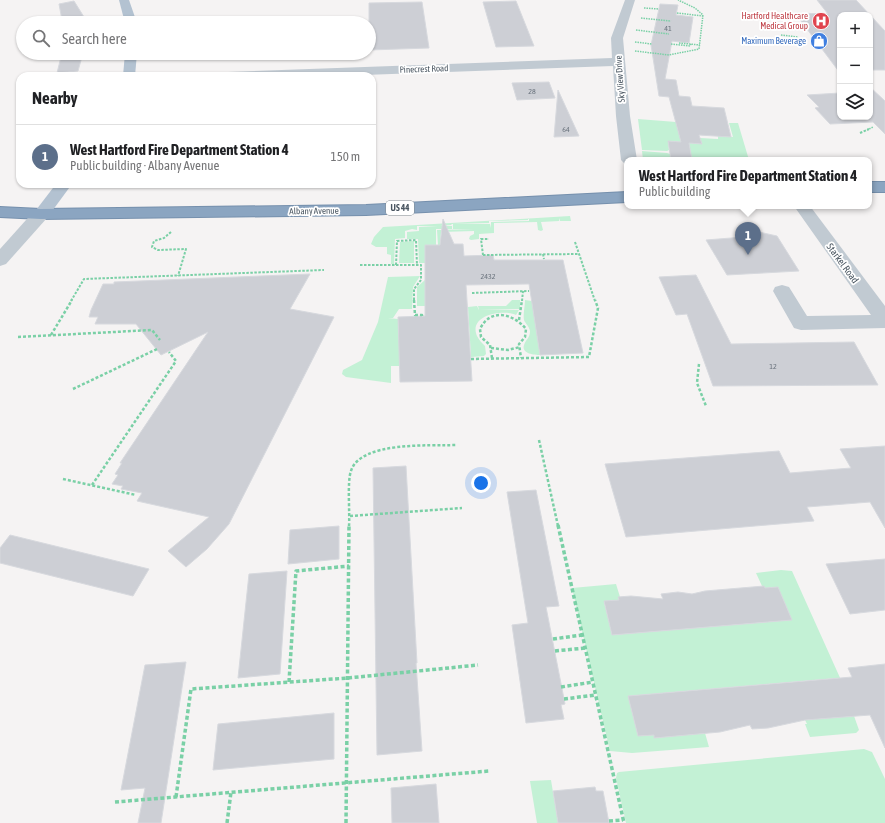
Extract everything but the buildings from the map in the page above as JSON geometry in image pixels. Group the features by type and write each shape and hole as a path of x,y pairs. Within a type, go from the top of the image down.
{"highway":[{"path":"872,187 885,187"},
{"name":"Albany Avenue","path":"0,212 40,214 366,210 624,197"}],"main road":[{"path":"124,0 129,16"},
{"path":"129,72 130,60"},
{"path":"40,214 61,188"}],"street":[{"name":"Sky View Drive","path":"629,157 623,116 617,38 634,4"},
{"name":"Pinecrest Road","path":"340,72 620,62"},
{"name":"Starkel Road","path":"804,209 885,320"},
{"path":"0,260 40,214"},
{"path":"782,291 801,323 885,320"}],"path":[{"path":"629,50 669,55 699,49 703,16 696,8 678,0"},
{"path":"634,4 659,9"},
{"path":"677,13 703,16"},
{"path":"640,18 671,21"},
{"path":"629,29 669,34"},
{"path":"781,35 798,37"},
{"path":"628,41 652,44"},
{"path":"678,42 700,45"},
{"path":"671,44 690,46 691,44"},
{"path":"860,133 873,127"},
{"path":"171,232 164,238 154,241 152,247 158,250 186,249 178,276"},
{"path":"489,239 481,239 483,255 579,254"},
{"path":"396,265 397,241 416,240 417,265"},
{"path":"471,359 589,357 598,308 576,242"},
{"path":"543,254 544,259"},
{"path":"360,266 421,265 422,277 414,289 415,315 422,315 422,318"},
{"path":"51,335 84,279 324,270"},
{"path":"519,320 521,314 522,291"},
{"path":"472,293 529,291"},
{"path":"492,358 490,345 480,334 480,326 490,317 501,315 519,320 524,325 526,333 525,337 519,344 521,358"},
{"path":"18,337 152,330 160,340"},
{"path":"491,348 508,350 520,347"},
{"path":"73,390 156,349"},
{"path":"92,485 176,361 169,352"},
{"path":"699,364 697,383 706,406"},
{"path":"539,440 624,822 609,821"},
{"path":"346,823 350,472 353,465 359,458 374,451 456,445"},
{"path":"63,479 136,495"},
{"path":"350,516 462,508"},
{"path":"289,682 296,571 349,566"},
{"path":"553,639 582,635"},
{"path":"555,651 585,648"},
{"path":"176,797 191,689 348,678 478,665"},
{"path":"561,686 593,682"},
{"path":"564,699 595,695"},
{"path":"115,802 489,771"},
{"path":"228,823 231,792"}],"green space":[{"path":"638,119 676,122 681,142 668,141 669,150 667,151 642,150"},
{"path":"729,123 738,123 748,157 691,157 689,143 701,144 700,138 718,139 718,136 733,137"},
{"path":"642,151 667,153 670,154 670,157 643,157"},
{"path":"570,216 571,221 560,221 559,218 559,221 541,222 543,230 541,231 538,230 537,222 494,223 494,233 479,234 479,239 471,240 469,239 470,236 474,234 474,231 441,232 440,245 438,245 437,230 474,229 453,229 453,224 490,224 491,228 491,222 529,221 529,219 489,221 489,223 452,224 440,226 452,226 452,229 436,229 436,245 425,245 425,263 419,263 418,239 407,239 407,232 419,231 419,227 438,226 417,226 417,230 412,229 405,231 405,238 395,239 394,264 391,264 391,255 387,254 387,247 376,247 371,244 374,237 383,227"},
{"path":"414,241 414,263 399,263 400,242"},
{"path":"420,276 413,287 412,309 399,309 393,318 388,318 398,319 398,333 400,334 400,366 391,366 391,383 346,377 342,374 343,370 362,360 378,322 388,277"},
{"path":"425,280 425,306 417,306 417,287"},
{"path":"512,300 520,300 520,309 479,310 478,306 506,306"},
{"path":"525,300 532,301 540,355 526,352 524,348 530,331 524,320"},
{"path":"477,306 479,310 519,310 516,315 510,313 496,313 488,315 477,323 477,336 485,346 486,354 484,356 471,357 468,307"},
{"path":"781,570 792,571 841,680 837,678 628,696 638,736 654,735 654,738 705,733 709,747 632,753 610,751 572,588 616,584 620,597 618,597 619,600 604,602 612,635 791,620 762,586 756,573"},
{"path":"854,716 859,730 856,733 810,737 805,724 807,724 805,720"},
{"path":"864,749 872,752 885,779 885,823 626,823 616,778 617,773 619,772"},
{"path":"551,780 558,823 537,823 530,781"}],"place":[{"name":"Hartford Healthcare Medical Group","path":"821,21"},
{"name":"Maximum Beverage","path":"819,41"},
{"name":"West Hartford Fire Department Station 4","path":"748,255"}]}
